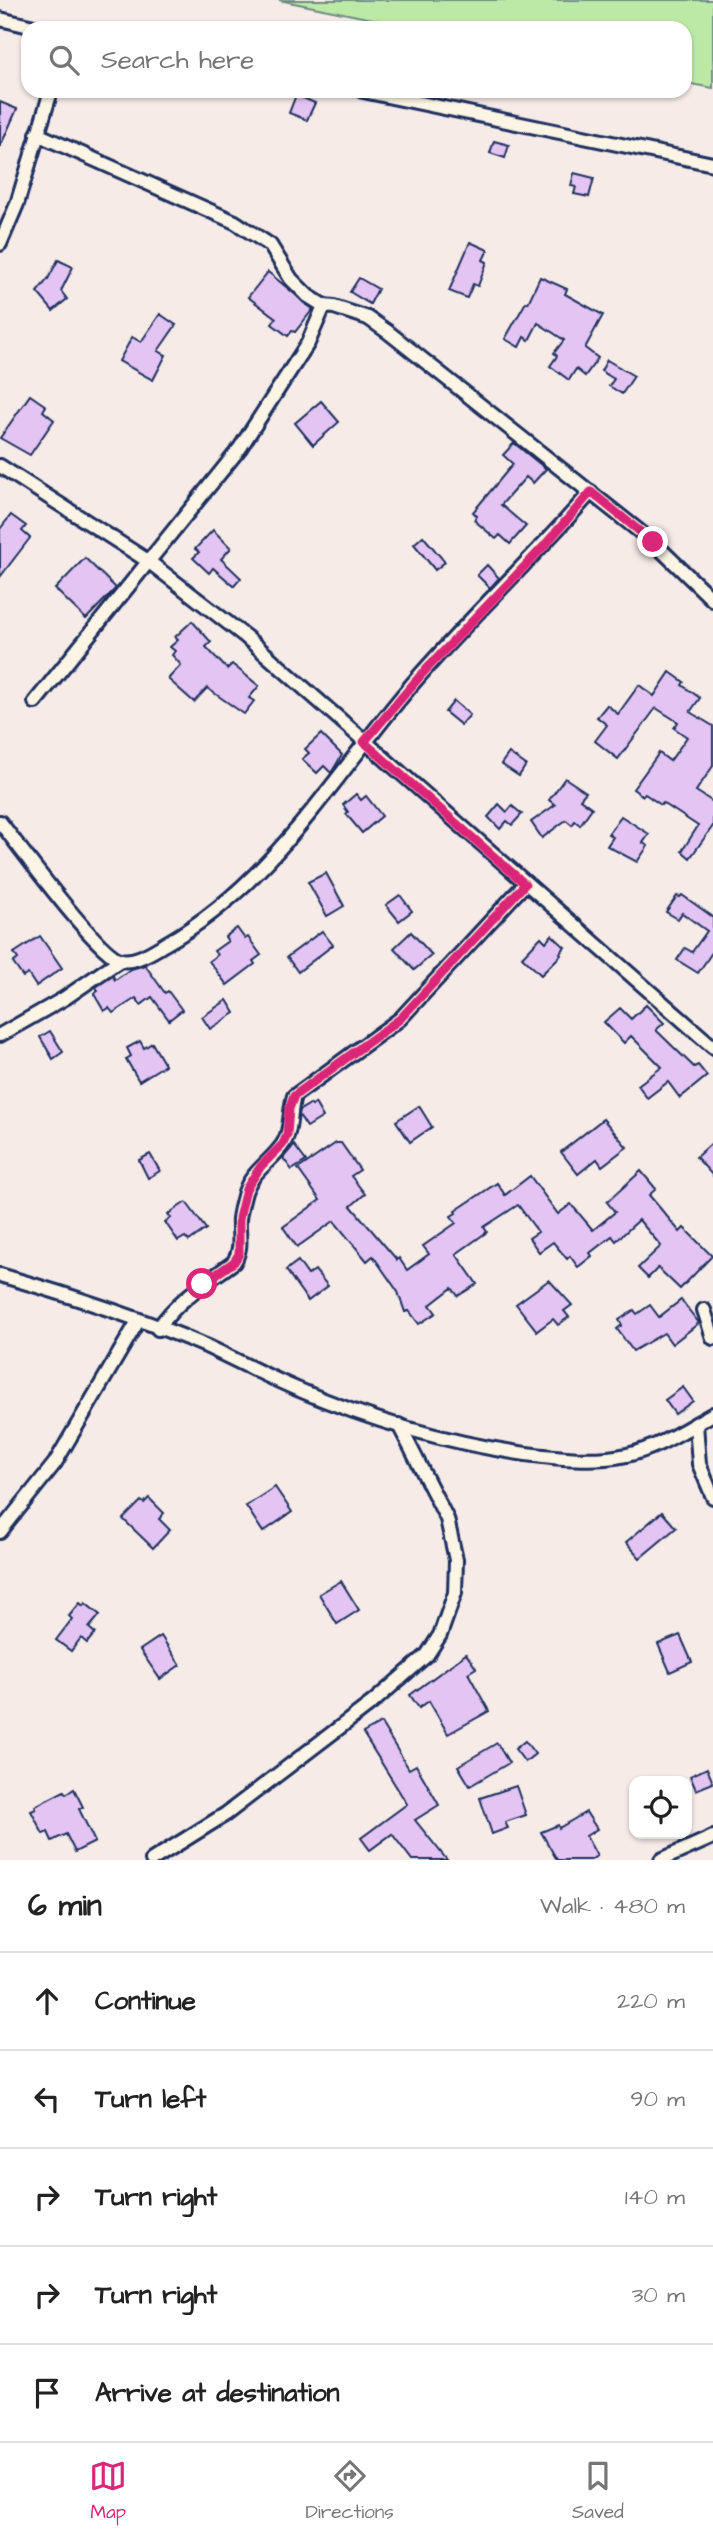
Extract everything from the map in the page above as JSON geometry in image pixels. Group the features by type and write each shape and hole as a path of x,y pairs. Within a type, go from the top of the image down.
{"street":[{"path":"0,19 21,24"},
{"path":"0,244 17,204 49,98"},
{"path":"397,98 713,164"},
{"path":"37,134 235,222 270,245 291,279 308,296 324,306 368,318 653,542 713,600"},
{"path":"35,702 240,448 308,343 324,306"},
{"path":"0,466 148,561 246,637 713,1047"},
{"path":"0,822 96,941 110,954 120,960 131,960 176,938 203,922 250,881 282,848 364,742 421,675 545,545 591,492"},
{"path":"158,1329 183,1298 234,1262 239,1254 239,1218 246,1189 261,1166 283,1144 294,1096 400,1019 525,884"},
{"path":"0,1035 65,999 120,960"},
{"path":"0,1275 138,1321 205,1346 299,1390 445,1440 543,1456 582,1458 627,1455 677,1435 713,1414"},
{"path":"704,1310 713,1338"},
{"path":"0,1532 55,1463 138,1321"},
{"path":"696,1423 699,1464 713,1497"},
{"path":"152,1860 226,1814 373,1702 427,1655 440,1635 455,1593 456,1560 447,1518 426,1483 399,1425"},
{"path":"661,1860 713,1837"}],"green space":[{"path":"279,0 713,0 713,88 692,84 692,21 382,21"}],"building":[{"path":"295,98 315,103 307,120 289,113"},
{"path":"0,102 17,109 0,147"},
{"path":"494,141 509,145 505,158 490,153"},
{"path":"574,173 594,178 589,197 574,194 576,187 571,186"},
{"path":"470,242 488,250 483,260 487,262 478,286 473,284 467,298 449,291"},
{"path":"58,260 73,267 61,291 67,299 53,311 37,292"},
{"path":"268,272 313,309 295,332 292,331 288,336 272,324 276,318 248,297"},
{"path":"540,277 567,289 565,294 603,315 585,348 598,358 585,376 576,369 569,380 550,366 557,356 554,353 564,340 538,323 529,340 524,337 519,347 505,339 526,302 528,303"},
{"path":"359,278 378,289 370,304 350,292"},
{"path":"160,314 176,325 158,351 166,355 153,380 119,361 132,337 141,342"},
{"path":"607,360 634,376 622,394 609,386 614,379 601,371"},
{"path":"30,395 46,406 43,411 54,420 30,455 0,438"},
{"path":"321,401 339,422 313,445 295,423"},
{"path":"514,443 546,469 533,483 526,477 501,505 526,526 510,544 500,535 496,539 474,520 477,516 473,512 513,464 503,455"},
{"path":"11,515 26,526 22,531 30,538 0,577 0,529"},
{"path":"213,530 231,548 221,559 241,578 234,586 213,568 209,573 193,558 199,552 195,549"},
{"path":"423,536 445,562 435,570 414,544"},
{"path":"85,558 116,588 86,619 55,589"},
{"path":"487,565 499,578 490,588 477,575"},
{"path":"192,621 211,642 206,647 227,669 232,664 259,686 249,698 254,701 244,714 207,688 194,702 168,679 181,665 172,655 175,651 170,647 178,640 175,637"},
{"path":"670,672 700,698 690,712 713,726 713,766 696,791 713,802 713,826 690,858 682,851 698,826 663,803 661,805 633,789 659,753 670,761 687,737 674,728 678,722 656,708 618,759 595,741 607,725 597,717 607,705 618,714 639,685 654,696"},
{"path":"454,701 470,715 461,725 445,712"},
{"path":"321,734 342,755 331,773 324,766 317,773 302,759 309,753 305,749"},
{"path":"509,753 526,765 519,776 501,764"},
{"path":"565,778 586,792 580,799 592,808 580,825 575,821 572,825 566,820 542,838 531,822 555,805 549,800"},
{"path":"356,794 361,800 366,796 382,816 362,833 346,814 348,812 343,805"},
{"path":"499,804 507,812 512,806 522,814 512,825 507,821 500,829 488,817"},
{"path":"621,816 649,834 643,843 648,846 637,862 607,846 613,837 608,834"},
{"path":"326,873 344,906 327,916 308,882"},
{"path":"400,895 412,911 399,921 386,905"},
{"path":"682,895 713,917 713,951 698,973 677,960 685,948 692,952 707,931 682,913 678,919 666,912 677,896"},
{"path":"237,928 245,939 248,937 261,955 253,961 255,964 227,985 209,961 217,955 214,951 228,941 225,937"},
{"path":"322,931 333,945 298,972 287,957"},
{"path":"411,932 432,955 414,970 394,948"},
{"path":"552,935 565,947 561,955 541,975 522,957 541,937 546,942"},
{"path":"40,936 62,968 36,986 28,974 23,977 13,963 18,959 14,953"},
{"path":"145,965 165,993 168,991 182,1010 169,1020 152,997 141,1005 136,998 113,1013 109,1008 104,1011 94,994 98,991 96,987 113,976 115,980 131,969"},
{"path":"227,1000 235,1013 210,1029 202,1017"},
{"path":"646,1005 664,1023 656,1030 694,1067 698,1065 707,1076 680,1098 668,1082 647,1098 638,1085 662,1067 631,1036 624,1043 604,1022 620,1008 631,1019"},
{"path":"50,1031 63,1052 53,1059 40,1037"},
{"path":"140,1041 144,1048 152,1043 165,1065 139,1081 126,1059 131,1056 127,1048"},
{"path":"315,1103 323,1117 307,1127 299,1115 300,1110"},
{"path":"419,1106 432,1127 410,1142 396,1121"},
{"path":"603,1119 627,1147 602,1166 597,1159 578,1174 561,1152"},
{"path":"713,1142 713,1176 696,1157"},
{"path":"336,1143 341,1143 360,1170 351,1176 365,1194 351,1206 407,1270 429,1254 423,1246 456,1223 451,1216 455,1211 497,1183 505,1195 530,1176 558,1214 571,1204 593,1230 615,1212 607,1202 641,1171 656,1189 649,1195 680,1232 684,1228 712,1256 680,1289 658,1268 648,1278 638,1268 661,1246 639,1220 616,1241 612,1236 590,1253 592,1256 578,1267 570,1256 567,1259 553,1242 539,1252 529,1238 538,1232 518,1205 484,1227 487,1232 456,1254 477,1284 458,1296 452,1288 430,1305 436,1313 419,1324 409,1311 405,1312 398,1292 373,1256 367,1261 334,1221 297,1247 283,1227 320,1200 298,1169"},
{"path":"294,1145 306,1161 292,1170 283,1158"},
{"path":"150,1154 160,1171 148,1178 139,1160"},
{"path":"186,1202 206,1229 189,1241 185,1237 178,1241 165,1222 171,1218 168,1214"},
{"path":"298,1261 308,1275 315,1270 328,1286 308,1301 286,1270"},
{"path":"549,1280 572,1305 564,1311 569,1317 558,1325 553,1319 537,1331 516,1304"},
{"path":"681,1300 699,1323 672,1344 664,1333 633,1351 617,1329 622,1325 619,1320 634,1310 637,1314 650,1305 659,1317"},
{"path":"683,1387 693,1401 675,1414 665,1400"},
{"path":"275,1487 292,1512 263,1532 246,1506"},
{"path":"149,1498 164,1513 159,1519 170,1530 153,1548 123,1519 141,1501 144,1503"},
{"path":"662,1512 676,1528 640,1558 626,1542"},
{"path":"341,1581 359,1610 337,1624 319,1594"},
{"path":"80,1603 83,1606 85,1603 100,1615 89,1628 95,1633 87,1643 81,1638 71,1651 56,1640 72,1619 69,1616"},
{"path":"680,1635 692,1662 670,1672 658,1644"},
{"path":"161,1636 180,1665 160,1679 140,1650"},
{"path":"466,1654 476,1668 468,1673 489,1711 448,1734 429,1701 419,1708 410,1695"},
{"path":"381,1723 409,1769 416,1765 439,1805 415,1820 447,1860 412,1860 392,1834 370,1850 361,1838 407,1804 363,1733"},
{"path":"525,1741 535,1754 525,1762 515,1749"},
{"path":"497,1743 509,1763 470,1786 458,1766"},
{"path":"707,1768 713,1783 696,1790 690,1776"},
{"path":"516,1786 526,1815 505,1822 508,1828 492,1834 480,1798"},
{"path":"74,1789 83,1807 79,1809 95,1842 75,1852 66,1834 52,1841 48,1832 43,1834 31,1811 36,1809 35,1806 64,1791 66,1794"},
{"path":"586,1812 597,1829 586,1836 597,1856 590,1860 557,1860 541,1832 558,1825 559,1828"}],"route":[{"path":"202,1284 234,1262 239,1254 239,1218 246,1189 261,1166 283,1144 294,1096 400,1019 525,884 364,742 454,638 545,545 591,492 653,542"}]}
